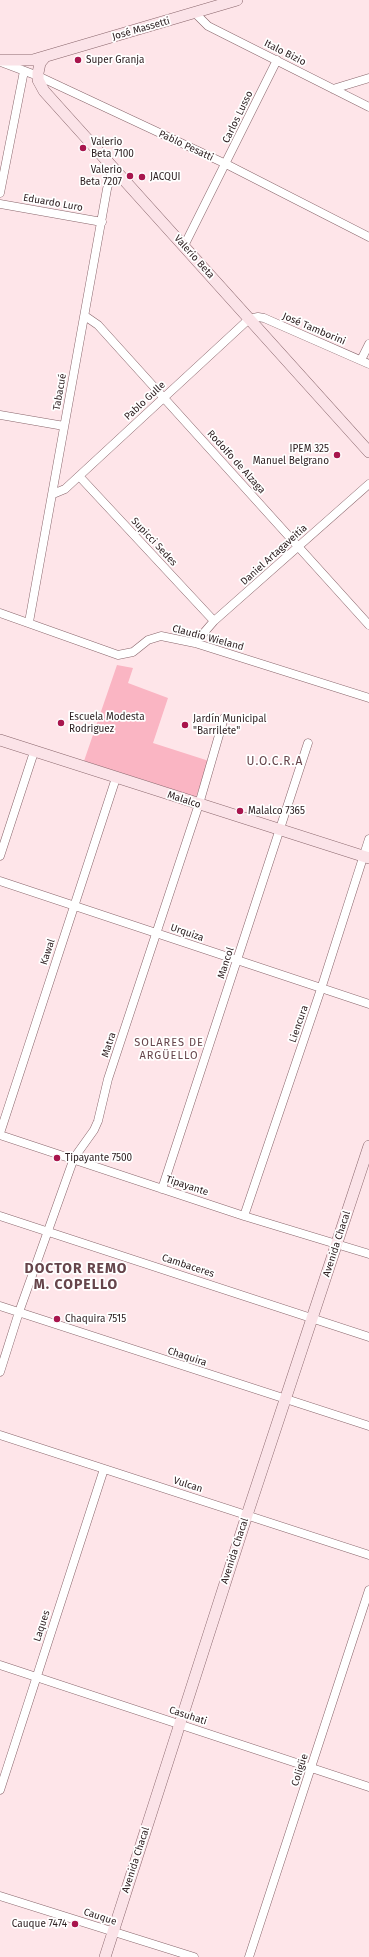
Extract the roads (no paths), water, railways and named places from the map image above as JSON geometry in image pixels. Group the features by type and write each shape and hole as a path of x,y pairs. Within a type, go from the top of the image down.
{"main road":[{"name":"José Massetti","path":"45,57 237,0"},
{"name":"Pablo Pesatti","path":"0,61 23,61 45,57"},
{"path":"38,76 38,68 45,57"},
{"name":"Valerio Beta","path":"38,76 44,91 369,452"},
{"name":"Malalco","path":"0,740 366,858"},
{"name":"Avenida Chacal","path":"104,1957 247,1515 368,1150"}],"street":[{"name":"Italo Bizio","path":"196,13 208,26 369,107"},
{"name":"Carlos Lusso","path":"184,246 277,60"},
{"name":"Pablo Pesatti","path":"0,61 38,76 226,164 369,237"},
{"path":"0,193 24,71"},
{"path":"333,89 369,78"},
{"name":"Tabacué","path":"29,622 107,189 113,167"},
{"name":"Eduardo Luro","path":"0,204 102,222"},
{"name":"Rodolfo de Alzaga","path":"84,316 98,326 369,625"},
{"name":"José Tamborini","path":"249,319 258,317 264,318 365,362"},
{"name":"Pablo Gulle","path":"53,494 65,489 249,319"},
{"path":"365,362 369,344"},
{"path":"0,415 64,426"},
{"name":"Supicci Sedes","path":"79,476 214,621"},
{"name":"Daniel Artagaveitía","path":"195,643 214,621 369,484"},
{"name":"Claudio Wieland","path":"0,612 118,655 133,652 148,640 161,636 195,643 369,698"},
{"name":"Matra","path":"0,1372 19,1312 74,1158 94,1130 98,1121 108,1079 199,804 224,718"},
{"name":"Mancol","path":"162,1189 238,961 308,743"},
{"path":"0,856 34,752"},
{"name":"Kawal","path":"0,1134 116,778"},
{"name":"Liencura","path":"244,1216 366,858 369,839"},
{"name":"Urquiza","path":"0,881 369,1004"},
{"name":"Tipayante","path":"0,1134 244,1216 369,1254"},
{"name":"Cambaceres","path":"0,1216 313,1317 369,1337"},
{"name":"Chaquira","path":"0,1306 369,1426"},
{"name":"Vulcan","path":"0,1435 369,1555"},
{"name":"Laques","path":"0,1790 104,1469"},
{"name":"Coligüe","path":"249,1957 369,1590"},
{"name":"Casuhati","path":"0,1665 369,1787"},
{"name":"Cauque","path":"0,1896 194,1957"}],"place":[{"name":"Super Granja","path":"78,60"},
{"name":"Valerio Beta 7100","path":"83,148"},
{"name":"Valerio Beta 7207","path":"130,176"},
{"name":"JACQUI","path":"142,177"},
{"name":"IPEM 325 Manuel Belgrano","path":"337,455"},
{"name":"Escuela Modesta Rodriguez","path":"61,723"},
{"name":"Jardín Municipal \"Barrilete\"","path":"185,725"},
{"name":"Malalco 7365","path":"240,811"},
{"name":"Tipayante 7500","path":"57,1158"},
{"name":"Chaquira 7515","path":"57,1319"},
{"name":"Cauque 7474","path":"75,1924"}],"district":[{"name":"U.O.C.R.A","path":"275,762"},
{"name":"SOLARES DE ARGÜELLO","path":"169,1049"},
{"name":"DOCTOR REMO M. COPELLO","path":"76,1278"}]}
